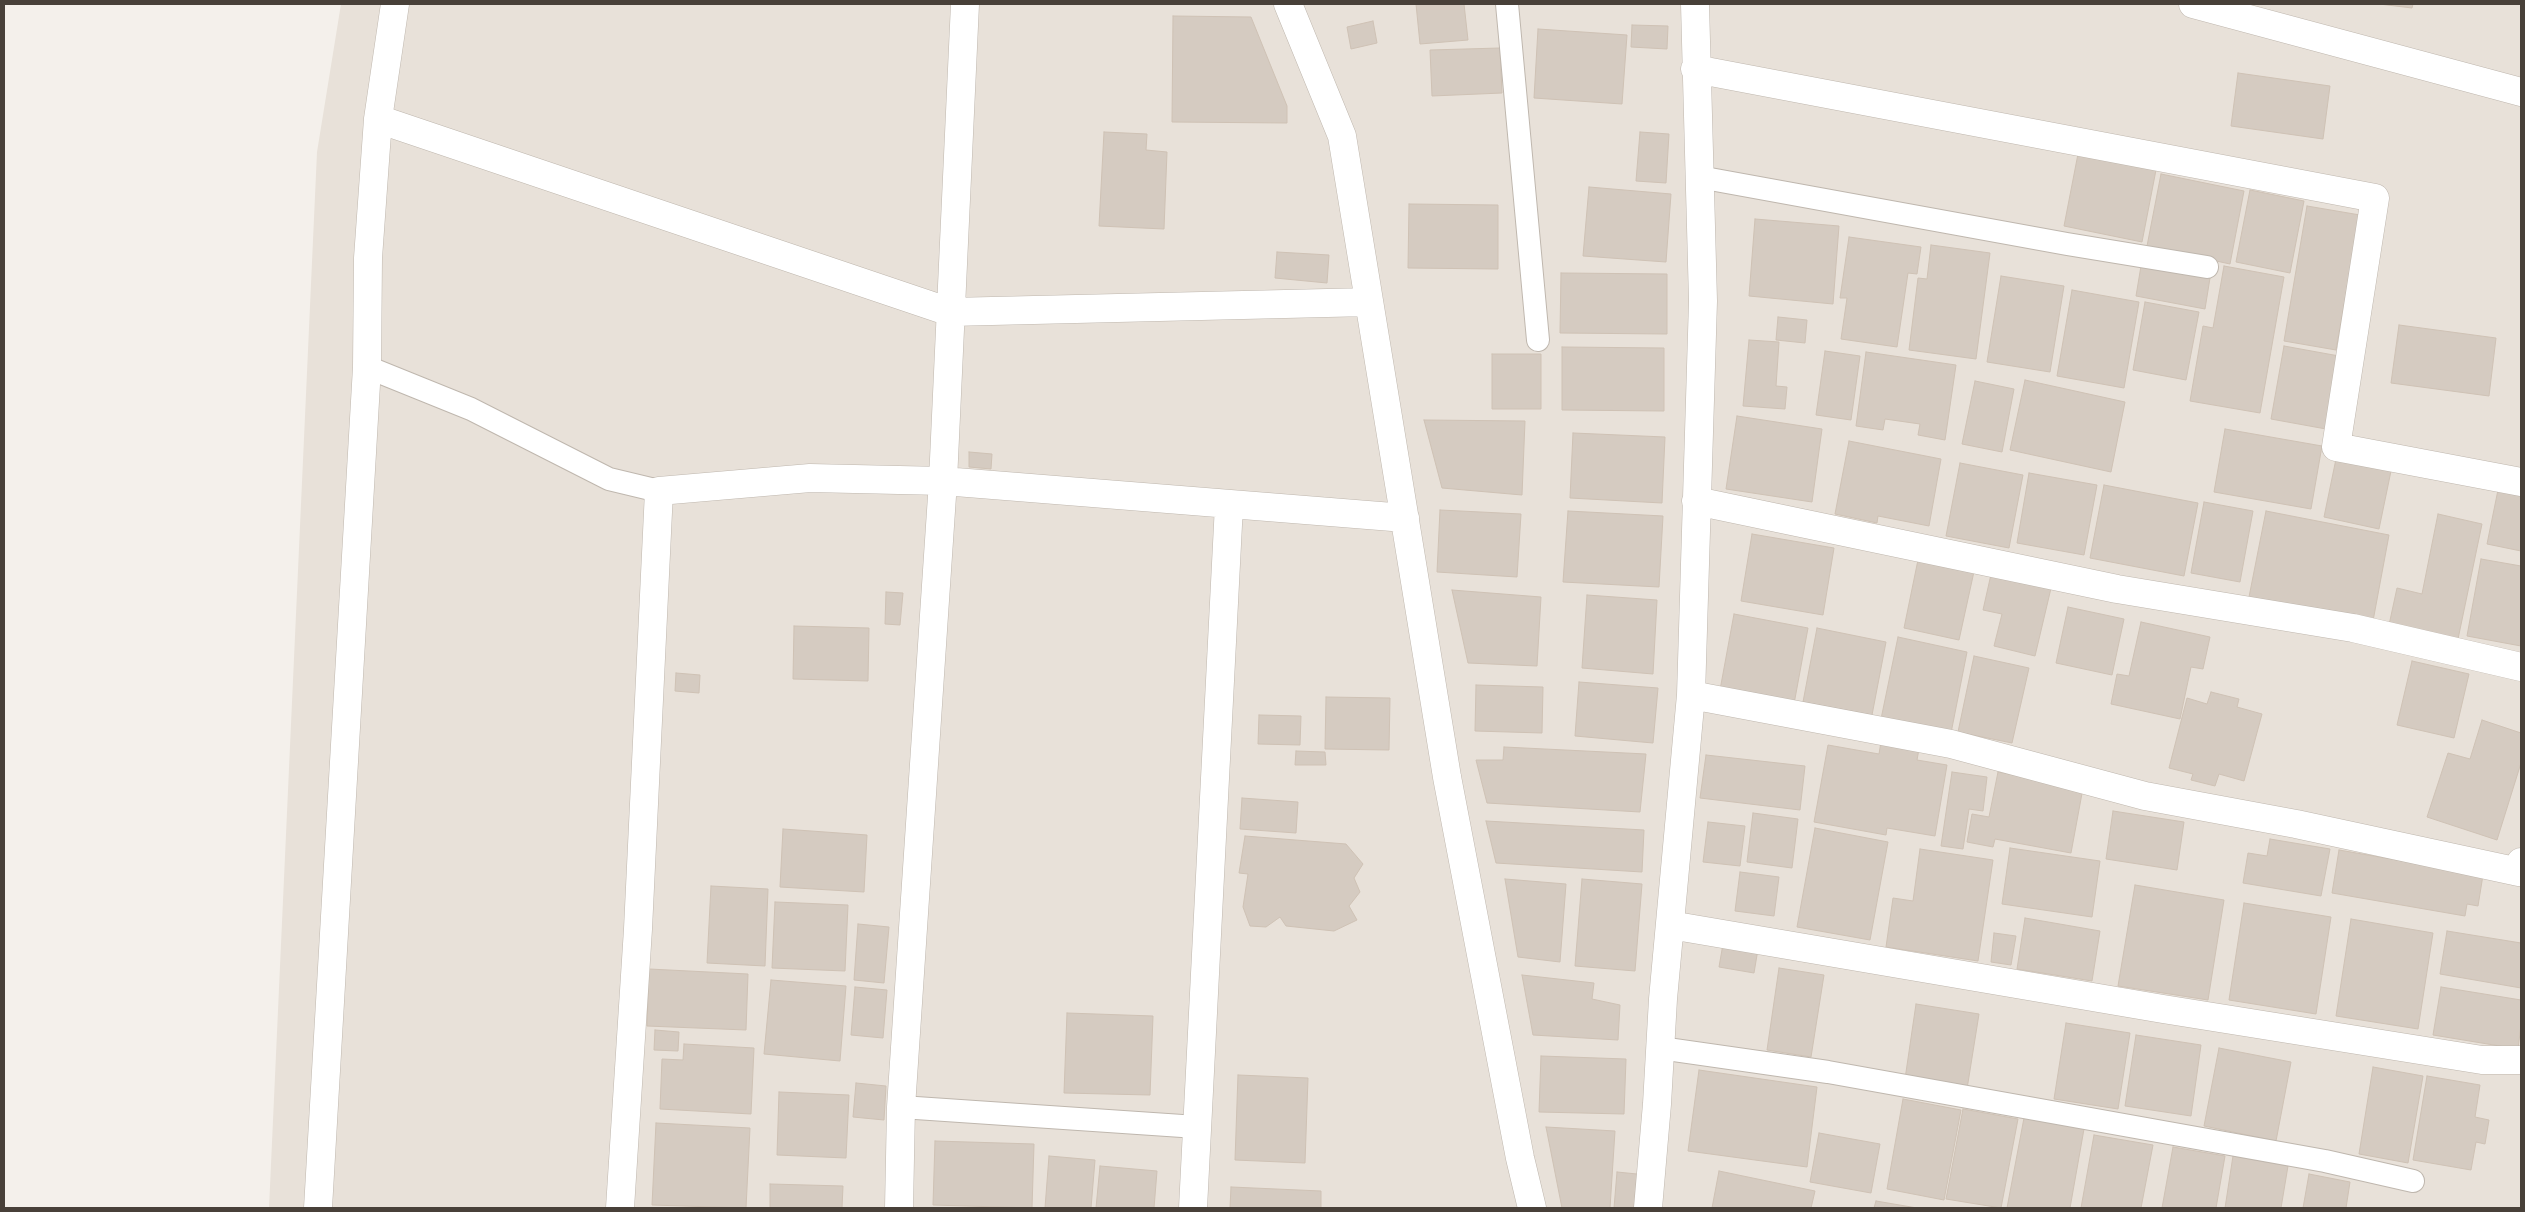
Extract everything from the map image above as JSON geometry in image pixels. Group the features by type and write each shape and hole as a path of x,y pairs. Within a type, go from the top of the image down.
{"street":[{"path":"318,1208 366,367 368,258 378,119 395,4"},
{"path":"900,1208 901,1107 943,481 965,4"},
{"path":"1288,4 1342,136 1447,777 1520,1158 1532,1208"},
{"path":"1648,1208 1670,925 1691,695 1703,301 1695,69 1695,4"},
{"path":"2193,4 2521,92"},
{"path":"1695,69 2375,198 2336,447 2521,482"},
{"path":"378,119 950,312 1369,302"},
{"path":"620,1208 638,929 659,491 810,478 943,481 1405,518"},
{"path":"1696,501 2117,590 2352,628 2521,667"},
{"path":"1193,1208 1229,505"},
{"path":"1691,695 1951,744 2145,796 2296,824 2519,872 2521,862"},
{"path":"1670,925 2163,1009 2482,1060 2521,1060"}],"lane":[{"path":"1507,4 1538,340"},
{"path":"1699,177 2067,244 2207,266"},
{"path":"366,367 471,409 609,479 659,491"},
{"path":"1660,1048 1828,1072 2325,1161 2413,1181"},
{"path":"901,1107 1197,1127"}],"shaded area":[{"path":"341,4 2521,4 2521,1208 269,1208 317,152"}],"building":[{"path":"1416,4 1464,4 1468,40 1420,44"},
{"path":"2379,4 2413,4 2412,8"},
{"path":"1173,16 1251,17 1287,106 1287,123 1172,122"},
{"path":"1373,21 1377,43 1351,49 1347,27"},
{"path":"1632,25 1668,26 1667,49 1631,47"},
{"path":"1538,29 1627,35 1622,104 1534,98"},
{"path":"1500,48 1502,93 1432,96 1430,50"},
{"path":"2238,73 2330,86 2323,139 2231,126"},
{"path":"1104,132 1147,134 1146,150 1167,152 1164,229 1099,226"},
{"path":"1640,132 1669,134 1666,183 1636,181"},
{"path":"2078,154 2156,170 2142,242 2064,226"},
{"path":"2161,174 2244,191 2230,264 2147,246"},
{"path":"1589,187 1671,194 1666,262 1583,256"},
{"path":"2250,190 2304,201 2290,273 2236,262"},
{"path":"1409,204 1498,205 1498,269 1408,268"},
{"path":"2307,206 2360,215 2336,350 2284,341"},
{"path":"1755,219 1839,226 1833,304 1749,296"},
{"path":"1849,237 1921,247 1917,274 1908,273 1897,347 1841,339 1847,298 1840,298"},
{"path":"1931,245 1990,253 1976,359 1909,350 1918,278 1927,279"},
{"path":"1277,252 1329,255 1327,283 1275,278"},
{"path":"2141,266 2210,278 2205,309 2136,296"},
{"path":"2224,266 2284,277 2260,413 2190,401 2203,326 2213,328"},
{"path":"1561,273 1667,274 1667,334 1560,333"},
{"path":"2001,276 2064,286 2050,372 1987,362"},
{"path":"2072,290 2139,302 2124,388 2057,376"},
{"path":"2145,302 2199,312 2186,380 2133,370"},
{"path":"1778,317 1807,320 1805,343 1776,340"},
{"path":"2399,325 2496,338 2489,396 2391,383"},
{"path":"1749,340 1779,342 1776,386 1787,387 1785,409 1743,406"},
{"path":"2284,346 2339,356 2326,429 2271,419"},
{"path":"1562,347 1664,348 1664,411 1562,410"},
{"path":"1825,351 1860,356 1851,420 1816,415"},
{"path":"1866,352 1956,365 1945,440 1918,435 1920,424 1885,419 1883,430 1856,426"},
{"path":"1492,354 1541,354 1541,409 1492,409"},
{"path":"2025,380 2125,402 2111,472 2010,450"},
{"path":"1975,381 2014,389 2002,452 1962,444"},
{"path":"1737,416 1822,429 1812,502 1726,489"},
{"path":"1424,420 1525,421 1522,495 1442,488"},
{"path":"2225,429 2322,446 2311,509 2214,492"},
{"path":"1573,433 1665,437 1662,503 1570,498"},
{"path":"1849,441 1941,459 1929,526 1878,516 1877,523 1835,514"},
{"path":"969,452 992,454 991,469 969,467"},
{"path":"2336,459 2391,471 2379,529 2324,517"},
{"path":"1960,463 2023,475 2009,548 1946,536"},
{"path":"2029,473 2097,485 2084,555 2017,543"},
{"path":"2104,485 2198,503 2184,576 2090,558"},
{"path":"2499,485 2521,489 2521,551 2487,544"},
{"path":"2204,502 2253,511 2240,582 2191,573"},
{"path":"1440,510 1521,514 1517,577 1437,572"},
{"path":"1568,511 1663,516 1659,587 1563,582"},
{"path":"2266,511 2389,535 2373,621 2249,597"},
{"path":"2438,514 2482,524 2458,639 2389,625 2397,588 2422,594"},
{"path":"1752,534 1834,548 1823,615 1741,601"},
{"path":"1919,555 1975,567 1959,640 1904,628"},
{"path":"2481,559 2521,566 2521,646 2467,636"},
{"path":"1992,570 2052,584 2035,656 1994,646 2002,614 1983,610"},
{"path":"1452,590 1541,597 1537,666 1468,663"},
{"path":"886,592 903,593 900,625 885,624"},
{"path":"1587,595 1657,600 1653,674 1582,668"},
{"path":"2068,607 2124,619 2112,675 2056,663"},
{"path":"1734,614 1808,628 1794,704 1720,690"},
{"path":"2141,622 2210,637 2203,669 2191,667 2180,719 2111,704 2117,674 2129,676"},
{"path":"794,626 869,628 868,681 793,679"},
{"path":"1817,628 1886,642 1872,715 1803,702"},
{"path":"1898,637 1967,652 1951,733 1881,719"},
{"path":"1974,656 2029,668 2012,743 1958,732"},
{"path":"2412,661 2469,674 2454,738 2397,725"},
{"path":"676,673 700,675 699,693 675,691"},
{"path":"1579,682 1658,688 1653,743 1575,736"},
{"path":"1476,685 1543,687 1542,733 1475,731"},
{"path":"2211,692 2239,699 2237,707 2262,714 2244,781 2219,774 2215,786 2191,780 2193,774 2169,768 2187,698 2207,704"},
{"path":"1326,697 1390,698 1389,750 1325,749"},
{"path":"1259,715 1301,716 1300,745 1258,744"},
{"path":"2482,720 2521,733 2521,763 2497,840 2427,817 2448,753 2470,759"},
{"path":"1881,742 1919,749 1917,760 1947,765 1935,836 1887,828 1886,835 1814,822 1828,745 1879,754"},
{"path":"1504,747 1646,754 1640,812 1487,803 1476,760 1503,760"},
{"path":"1296,751 1325,752 1326,765 1295,765"},
{"path":"1706,755 1805,766 1800,810 1700,798"},
{"path":"1952,772 1987,777 1983,811 1969,809 1963,849 1941,846"},
{"path":"1998,772 2083,788 2071,853 1995,839 1993,847 1967,842 1972,814 1989,817"},
{"path":"1242,798 1298,802 1296,833 1240,829"},
{"path":"2113,811 2184,822 2177,870 2106,859"},
{"path":"1753,813 1798,819 1792,868 1747,862"},
{"path":"1486,821 1644,830 1642,872 1496,863"},
{"path":"1708,822 1745,826 1740,866 1703,862"},
{"path":"1815,828 1888,842 1870,940 1797,927"},
{"path":"783,829 867,835 864,892 780,887"},
{"path":"1245,836 1346,844 1363,864 1354,878 1360,892 1349,906 1357,920 1334,931 1286,926 1280,917 1266,927 1250,926 1243,907 1248,874 1239,873"},
{"path":"2270,839 2330,849 2321,896 2243,883 2248,853 2267,856"},
{"path":"2010,848 2100,861 2092,917 2002,904"},
{"path":"1920,849 1993,860 1978,961 1886,947 1893,898 1913,901"},
{"path":"2339,850 2483,875 2478,906 2467,904 2465,916 2332,893"},
{"path":"1740,872 1779,877 1774,916 1735,911"},
{"path":"1505,879 1566,884 1560,962 1518,957"},
{"path":"1582,879 1642,884 1635,971 1575,966"},
{"path":"2135,885 2224,900 2208,1000 2118,986"},
{"path":"711,886 768,889 765,966 707,963"},
{"path":"775,902 848,905 845,971 772,968"},
{"path":"2244,903 2331,917 2316,1014 2229,1000"},
{"path":"2025,918 2100,931 2092,981 2017,969"},
{"path":"2351,919 2433,933 2418,1029 2336,1016"},
{"path":"858,924 889,927 884,983 854,980"},
{"path":"2447,931 2521,943 2521,988 2440,974"},
{"path":"1994,933 2016,936 2011,965 1991,962"},
{"path":"1723,944 1758,949 1754,973 1719,967"},
{"path":"1779,968 1824,975 1811,1057 1767,1050"},
{"path":"649,969 748,974 746,1030 647,1026"},
{"path":"1522,975 1594,983 1592,999 1620,1005 1618,1040 1533,1035"},
{"path":"771,980 846,986 840,1061 764,1054"},
{"path":"855,987 887,990 883,1038 851,1035"},
{"path":"2441,987 2521,1000 2521,1025 2518,1049 2433,1035"},
{"path":"1916,1004 1979,1014 1967,1089 1905,1079"},
{"path":"1067,1013 1153,1016 1150,1095 1064,1093"},
{"path":"2066,1023 2130,1033 2118,1109 2054,1099"},
{"path":"655,1030 679,1032 678,1051 654,1050"},
{"path":"2136,1035 2201,1045 2191,1116 2125,1106"},
{"path":"684,1044 754,1048 751,1114 660,1109 662,1059 683,1060"},
{"path":"2219,1048 2291,1062 2276,1141 2204,1126"},
{"path":"1541,1056 1626,1059 1624,1114 1539,1112"},
{"path":"2373,1067 2423,1076 2408,1163 2359,1154"},
{"path":"1699,1070 1817,1087 1807,1167 1688,1151"},
{"path":"1238,1075 1308,1078 1305,1163 1235,1160"},
{"path":"2427,1076 2480,1085 2475,1117 2489,1120 2485,1144 2476,1142 2471,1170 2413,1160"},
{"path":"856,1083 886,1086 884,1120 853,1117"},
{"path":"779,1092 849,1095 846,1158 777,1155"},
{"path":"1903,1099 1961,1110 1944,1200 1887,1189"},
{"path":"1963,1109 2018,1119 2001,1208 1946,1199"},
{"path":"2024,1118 2084,1129 2070,1208 2007,1208"},
{"path":"656,1123 750,1128 746,1208 652,1205"},
{"path":"1546,1127 1615,1131 1610,1208 1562,1208"},
{"path":"1819,1133 1880,1144 1871,1193 1810,1182"},
{"path":"2094,1135 2153,1145 2141,1208 2081,1208"},
{"path":"935,1141 1034,1144 1032,1208 933,1205"},
{"path":"2173,1147 2225,1156 2216,1208 2162,1208"},
{"path":"1049,1156 1095,1160 1091,1208 1045,1208"},
{"path":"2233,1156 2288,1166 2281,1208 2225,1208"},
{"path":"1100,1166 1157,1171 1154,1208 1096,1208"},
{"path":"1719,1171 1815,1191 1811,1208 1712,1208"},
{"path":"1617,1172 1637,1174 1634,1208 1614,1208"},
{"path":"2309,1174 2350,1182 2346,1208 2303,1208"},
{"path":"770,1184 843,1186 842,1208 770,1208"},
{"path":"1231,1187 1321,1191 1321,1208 1230,1208"},
{"path":"1876,1201 1917,1208 1874,1208"}]}
